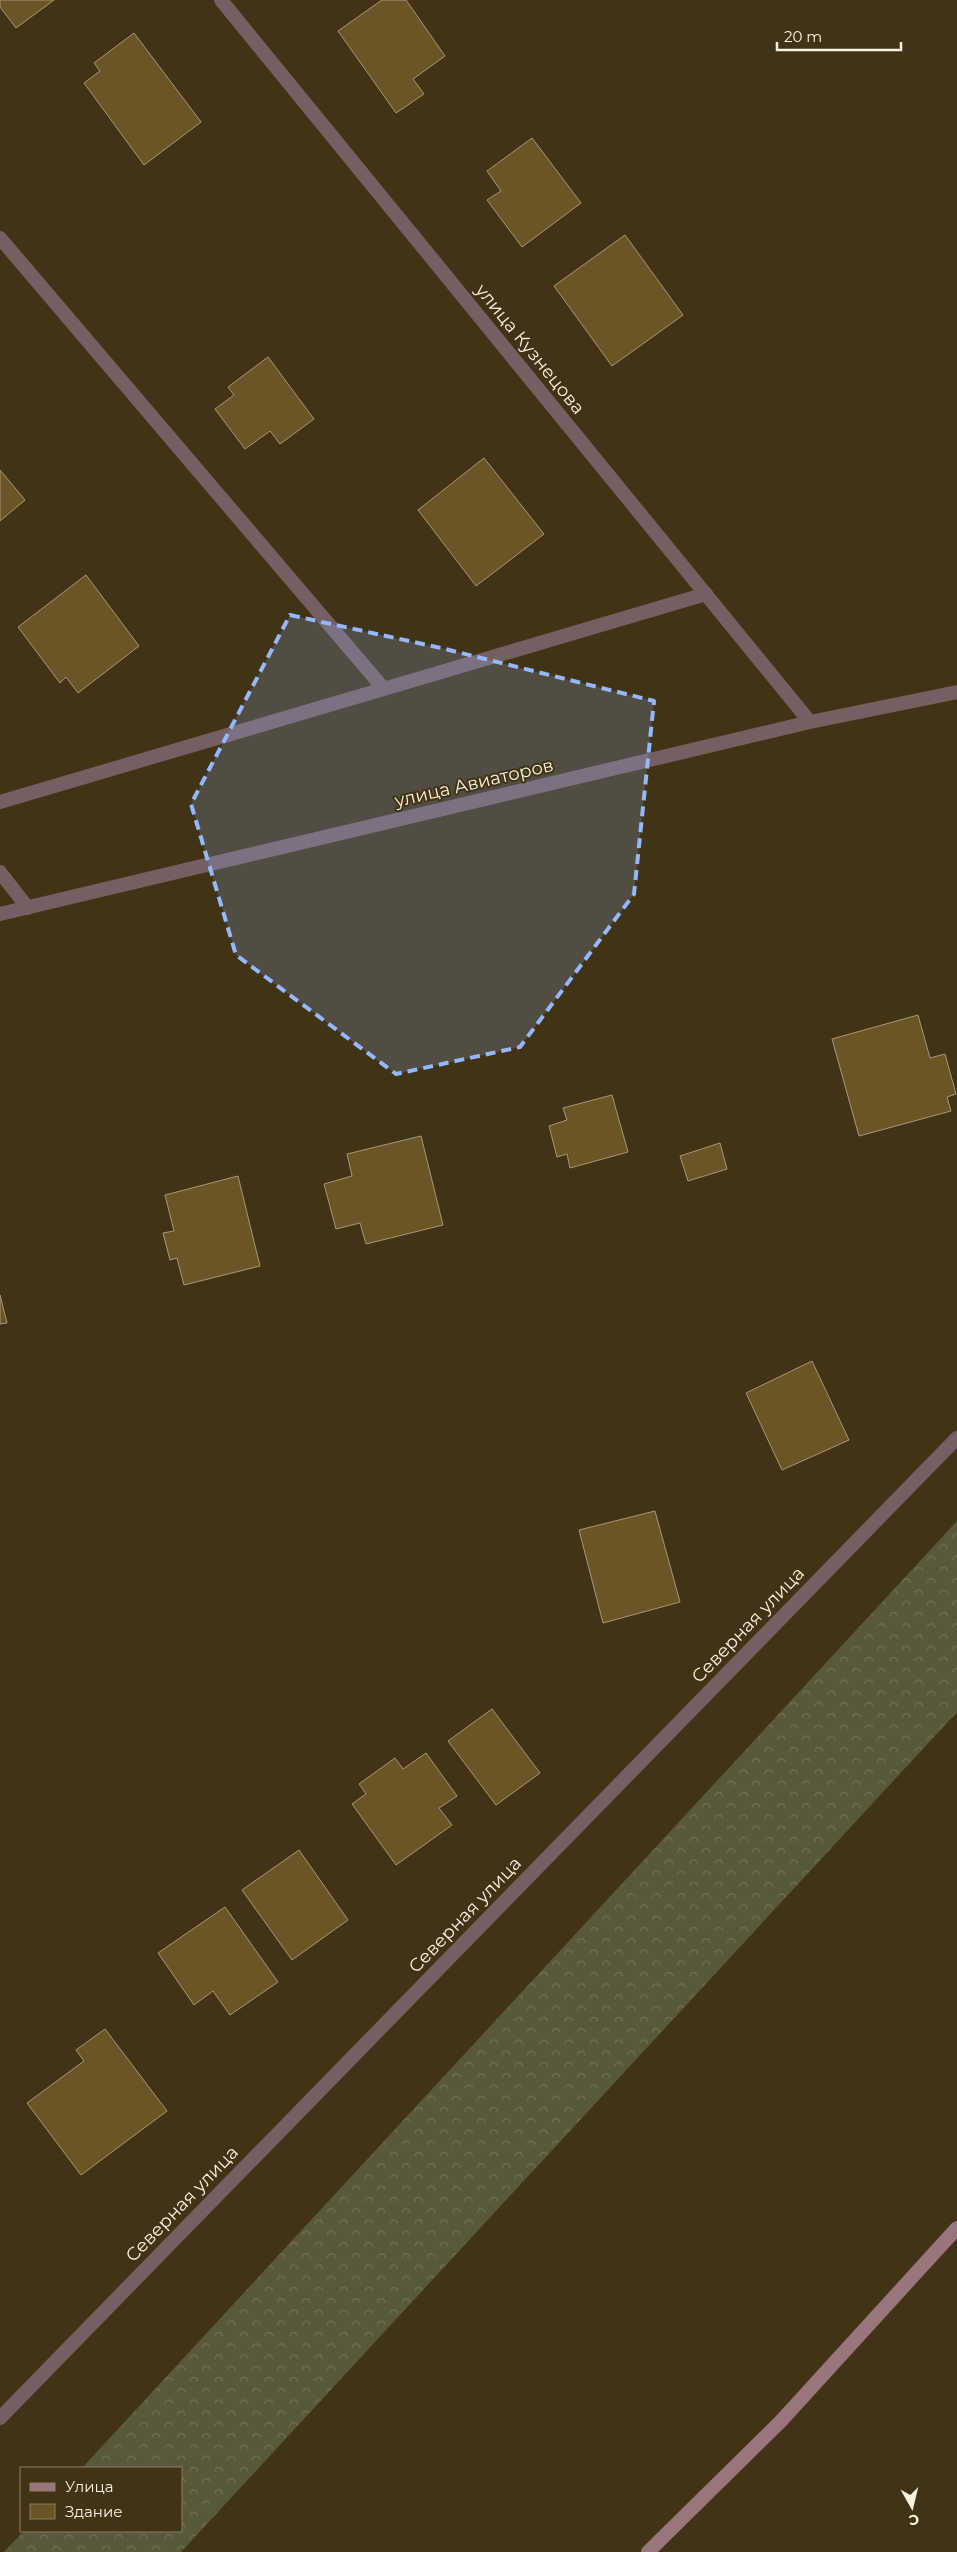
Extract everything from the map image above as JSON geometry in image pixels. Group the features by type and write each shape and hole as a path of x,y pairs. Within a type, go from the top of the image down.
{"main road":[{"path":"648,2552 782,2420 957,2228"}],"street":[{"name":"улица Кузнецова","path":"222,0 810,722"},
{"path":"0,238 384,689"},
{"path":"0,802 706,594"},
{"name":"улица Авиаторов","path":"0,914 810,722 957,692"},
{"path":"0,872 28,908"},
{"name":"Северная улица","path":"0,2418 957,1438"}],"highlighted area":[{"path":"290,615 441,648 654,701 634,894 520,1047 396,1074 236,955 191,804"}],"green space":[{"path":"957,1521 957,1712 181,2552 4,2552 23,2532 182,2532 182,2467 83,2467"}],"building":[{"path":"0,0 54,0 16,28 0,7"},
{"path":"382,0 406,0 445,56 413,79 424,94 396,113 338,31"},
{"path":"134,33 201,122 144,165 84,83 100,71 94,63"},
{"path":"532,138 581,203 522,247 487,200 501,191 487,171"},
{"path":"625,235 683,315 612,366 554,286"},
{"path":"268,357 314,419 280,444 270,431 245,449 215,409 234,395 228,387"},
{"path":"484,458 544,534 476,586 418,510"},
{"path":"0,470 25,500 0,521"},
{"path":"86,575 139,646 78,693 66,677 60,683 18,627"},
{"path":"918,1015 930,1058 945,1054 956,1094 947,1097 951,1111 859,1136 832,1039"},
{"path":"612,1095 628,1152 570,1168 567,1154 557,1157 549,1126 567,1120 563,1108"},
{"path":"421,1136 443,1225 366,1244 360,1223 336,1229 324,1184 352,1176 347,1154"},
{"path":"720,1143 727,1169 688,1181 680,1156"},
{"path":"238,1176 260,1266 184,1285 177,1258 170,1260 163,1233 174,1231 165,1195"},
{"path":"0,1295 7,1323 0,1324"},
{"path":"812,1361 849,1440 782,1470 746,1393"},
{"path":"655,1511 680,1602 603,1623 579,1530"},
{"path":"492,1709 540,1773 496,1805 448,1741"},
{"path":"426,1753 457,1796 439,1808 452,1825 396,1865 352,1804 366,1794 359,1784 395,1758 403,1769"},
{"path":"299,1850 348,1920 292,1960 242,1890"},
{"path":"225,1907 278,1982 230,2015 213,1991 194,2005 158,1953"},
{"path":"105,2029 167,2111 81,2175 27,2103 84,2061 76,2050"}]}
